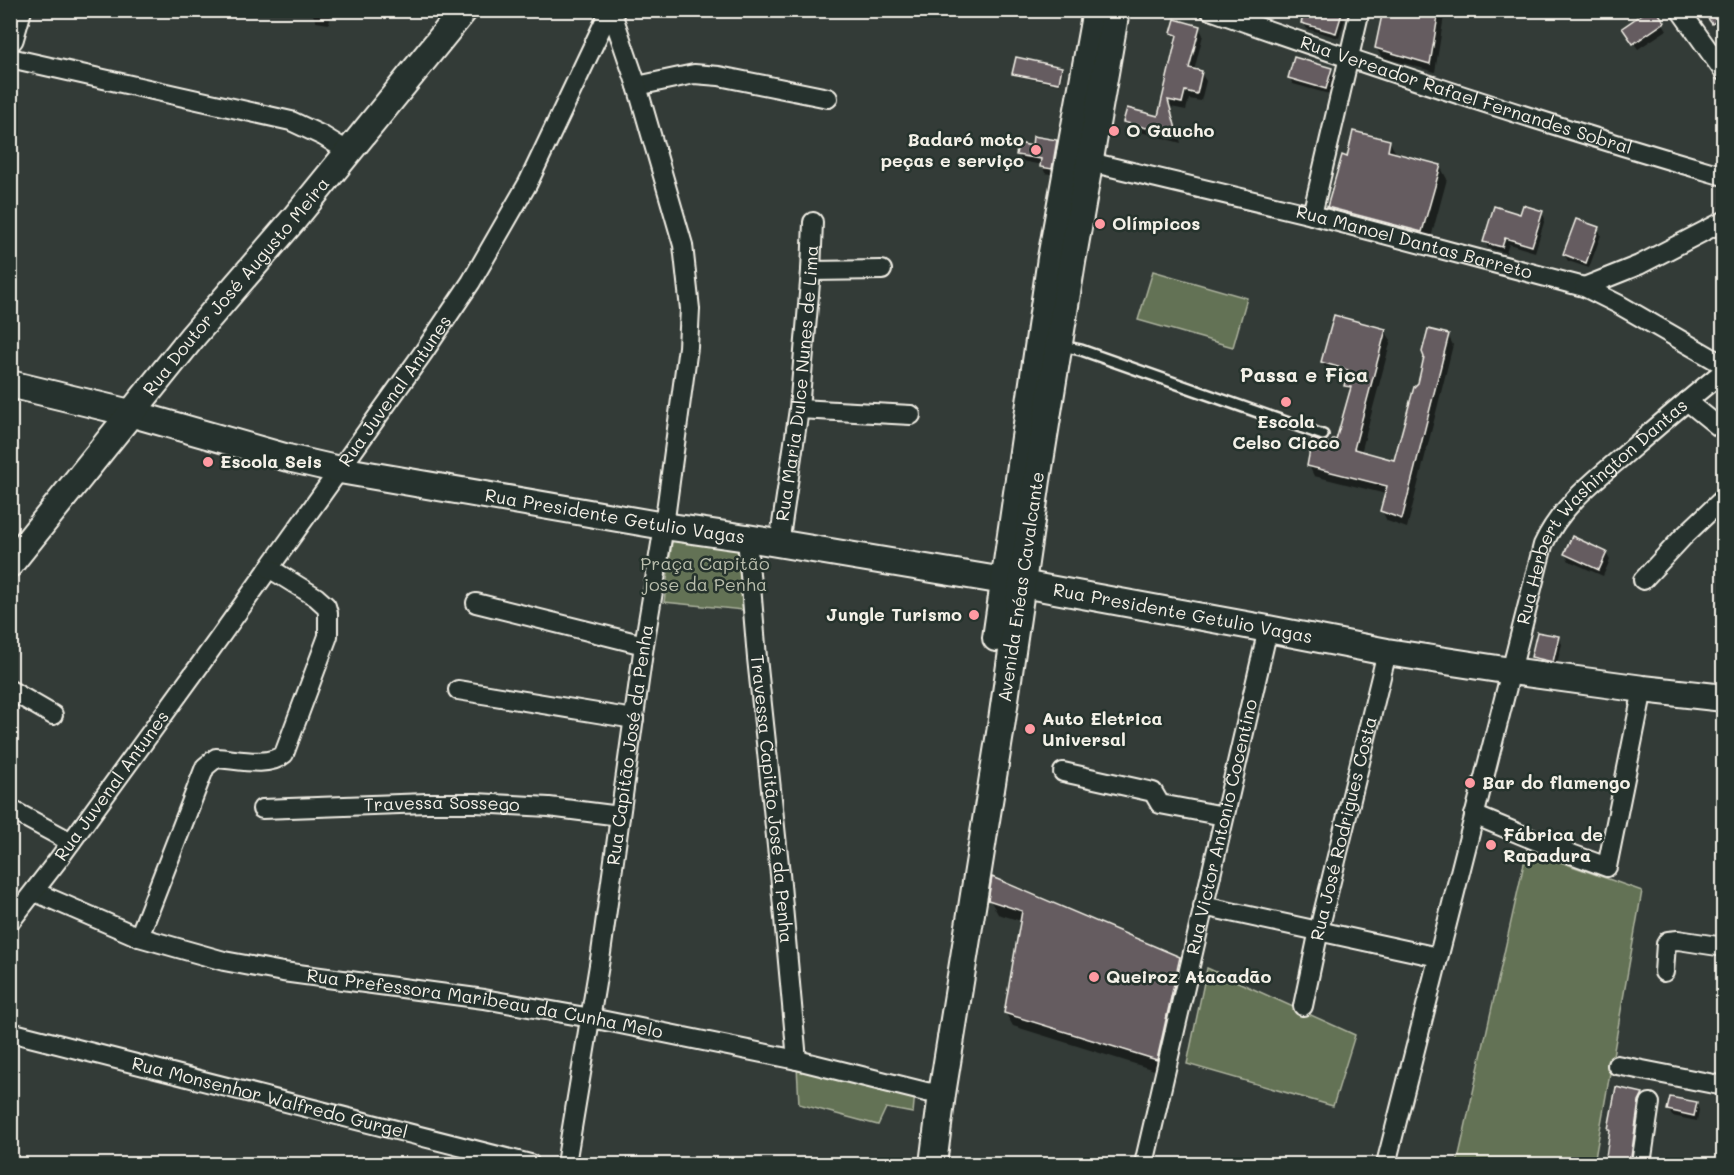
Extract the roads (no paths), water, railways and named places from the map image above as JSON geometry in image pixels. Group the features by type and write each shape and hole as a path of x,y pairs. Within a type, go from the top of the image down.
{"street":[{"path":"10,38 18,10"},
{"name":"Rua Doutor José Augusto Meira","path":"11,563 193,336 349,152 464,10"},
{"name":"Rua Capitão José da Penha","path":"566,1164 591,1018 644,645 664,526 688,347 690,309 684,245 637,86 610,10"},
{"name":"Rua Juvenal Antunes","path":"10,922 120,777 423,353 471,282 528,183 610,10"},
{"name":"Avenida Enéas Cavalcante","path":"915,1164 934,1093 951,991 960,888 993,726 1096,10"},
{"name":"Avenida Enéas Cavalcante","path":"1028,479 1059,345 1061,260 1090,162 1116,10"},
{"name":"Rua Vereador Rafael Fernandes Sobral","path":"1210,10 1348,59 1627,148 1724,176"},
{"path":"1312,215 1360,10"},
{"path":"1680,10 1724,72"},
{"path":"10,58 291,122 323,136 349,152"},
{"path":"637,86 694,74 719,76 828,98"},
{"name":"Rua Manoel Dantas Barreto","path":"1090,162 1312,215 1584,286 1724,365"},
{"path":"1584,286 1639,265 1724,221"},
{"name":"Rua Maria Dulce Nunes de Lima","path":"779,544 799,409 813,222"},
{"path":"811,271 882,270"},
{"name":"Rua Herbert Washington Dantas","path":"1386,1164 1543,545 1549,532 1568,506 1724,371"},
{"name":"Rua Presidente Getulio Vagas","path":"10,384 130,413 288,458 340,470 1013,583 1387,652 1511,671 1724,698"},
{"path":"1687,401 1724,431"},
{"path":"799,409 911,415"},
{"path":"1643,580 1724,498"},
{"name":"Travessa Capitão José da Penha","path":"747,538 797,1060"},
{"path":"139,937 205,767 216,758 265,762 273,761 284,754 328,636 328,613 322,602 269,568"},
{"path":"476,603 644,645"},
{"name":"Rua Victor Antonio Cocentino","path":"1144,1164 1268,629"},
{"name":"Rua José Rodrigues Costa","path":"1304,1006 1319,930 1387,652"},
{"path":"1474,815 1607,867 1643,689"},
{"path":"10,690 53,715"},
{"path":"458,690 634,719"},
{"path":"1063,772 1153,792 1160,804 1224,816"},
{"name":"Travessa Sossego","path":"262,809 476,803 549,807 620,816"},
{"path":"10,808 71,843"},
{"name":"Rua Prefessora Maribeau da Cunha Melo","path":"35,892 139,937 224,961 283,972 484,999 591,1018 797,1060 934,1093"},
{"path":"1203,906 1438,957"},
{"path":"1664,972 1668,941 1678,940 1724,947"},
{"name":"Rua Monsenhor Walfredo Gurgel","path":"10,1032 530,1164"},
{"path":"1617,1065 1724,1086"},
{"name":"Avenida Enéas Cavalcante","path":"933,1164 934,1093"},
{"path":"1641,1164 1650,1104"}],"lane":[{"path":"1059,345 1081,350 1323,435"}],"place":[{"name":"O Gaucho","path":"1114,131"},
{"name":"Badaró moto peças e serviço","path":"1036,150"},
{"name":"Olímpicos","path":"1100,224"},
{"name":"Escola Celso Cicco","path":"1286,402"},
{"name":"Escola Seis","path":"208,462"},
{"name":"Jungle Turismo","path":"974,615"},
{"name":"Auto Eletrica Universal","path":"1030,729"},
{"name":"Bar do flamengo","path":"1470,783"},
{"name":"Fábrica de Rapadura","path":"1491,845"},
{"name":"Queiroz Atacadão","path":"1094,977"}],"district":[{"name":"Passa e Fica","path":"1304,375"}],"park label":[{"name":"Praça Capitão jose da Penha","path":"705,574"}]}
